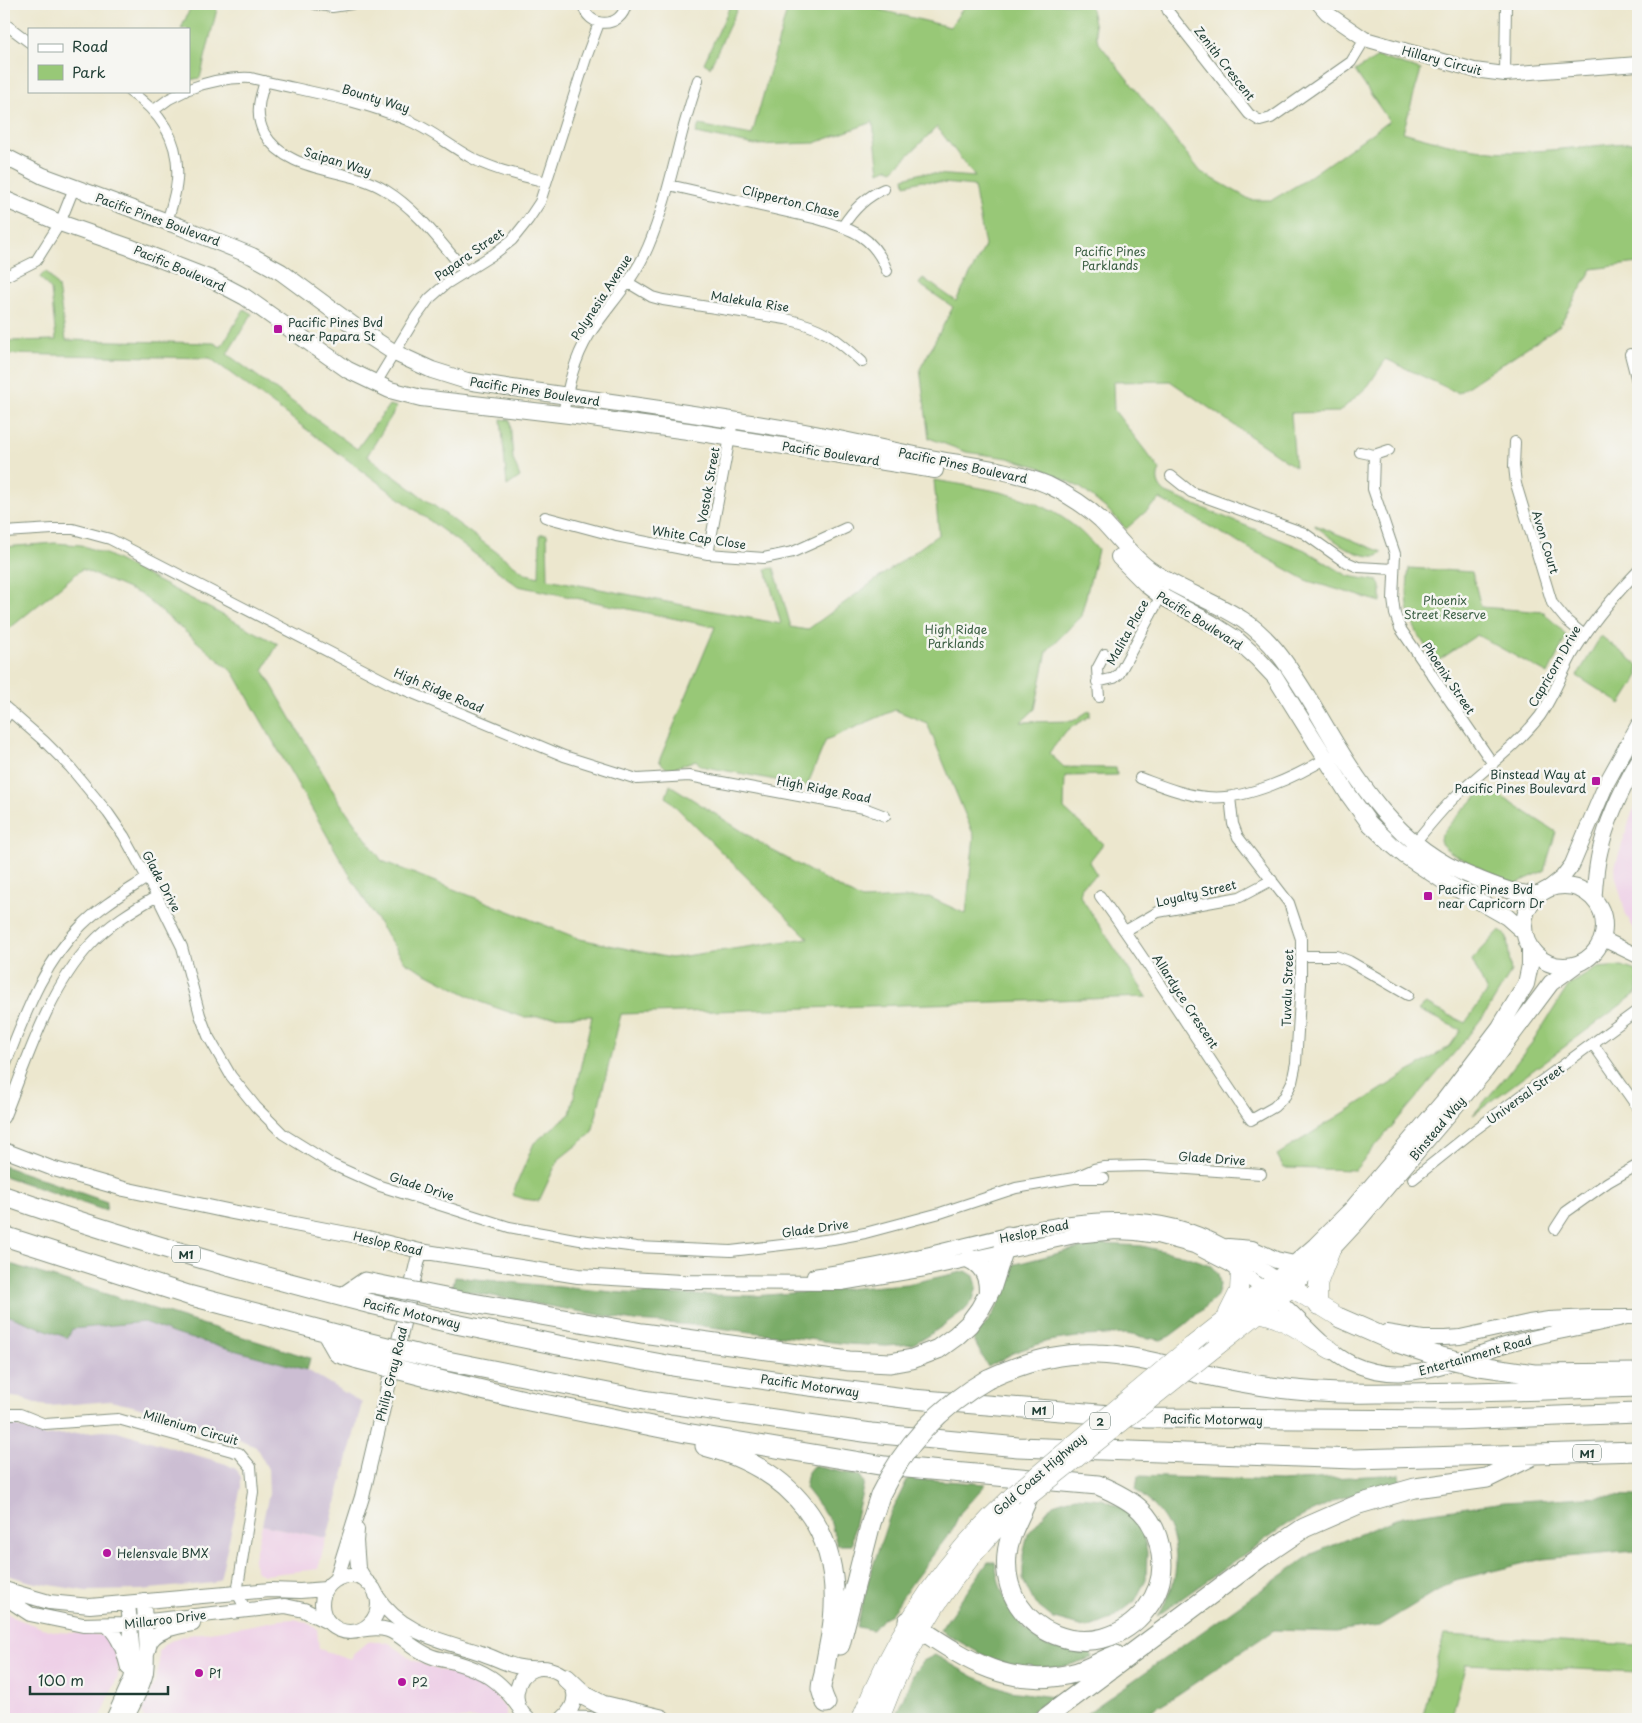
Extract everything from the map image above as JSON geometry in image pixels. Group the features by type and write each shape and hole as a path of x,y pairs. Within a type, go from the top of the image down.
{"highway":[{"name":"Pacific Motorway","path":"4,1196 130,1238 343,1297 446,1322 644,1361 794,1384 912,1398 1138,1418 1453,1420 1638,1413"},
{"name":"M1","path":"4,1236 188,1295 326,1332 360,1350 437,1359 649,1401 871,1433 1018,1447 1355,1459 1638,1452"},
{"path":"343,1297 365,1282 642,1334 874,1363 903,1361 938,1349 969,1324 988,1296 1005,1244"},
{"path":"1318,1306 1318,1284 1331,1250"},
{"path":"970,1259 978,1264 987,1275 988,1296"},
{"path":"1224,1320 1240,1291 1240,1271"},
{"name":"Entertainment Road","path":"1277,1289 1318,1306 1340,1318"},
{"name":"Gold Coast Highway","path":"880,1719 929,1589 953,1556 973,1534 1258,1313 1277,1289"},
{"name":"Gold Coast Highway","path":"1020,1497 1190,1347 1224,1320 1277,1289"},
{"path":"1258,1313 1286,1323 1332,1350"},
{"path":"1340,1318 1395,1342 1438,1356 1480,1366 1534,1374 1638,1373"},
{"path":"360,1350 431,1378 524,1400 686,1432 885,1466 1098,1485 1123,1496 1146,1515 1160,1541 1162,1560 1160,1583 1151,1603 1142,1615 1126,1630 1111,1637 1075,1641 1044,1629 1023,1611 1009,1583 1006,1554 1020,1497"},
{"path":"824,1711 871,1523 880,1495 897,1463 919,1432 955,1400 988,1379 1008,1370 1034,1361 1081,1354 1097,1354 1126,1356 1263,1386 1320,1392 1451,1394 1638,1387"},
{"path":"686,1432 699,1444 746,1460 775,1477 793,1493 815,1523 826,1546 831,1564 835,1601 821,1689 824,1711"},
{"path":"1044,1719 1261,1557 1304,1528 1359,1504 1415,1488 1487,1478 1536,1454"},
{"path":"914,1625 983,1666 1006,1674 1032,1678 1059,1676 1076,1672 1114,1655 1132,1653"},
{"name":"Gold Coast Highway","path":"861,1719 878,1677 914,1625"},
{"path":"566,1678 586,1696 602,1705 661,1719"}],"main road":[{"name":"Pacific Pines Boulevard","path":"4,156 43,176 227,244 282,272 361,331 395,353 432,370 467,381 566,396 731,429 814,434 1013,473 1050,486 1068,496 1101,520"},
{"name":"Pacific Boulevard","path":"4,199 60,223 211,279 245,297 348,370 390,390 421,398 563,414 731,429 998,480 1032,488 1061,502 1094,526 1122,560 1148,586 1165,589 1242,618 1256,630 1287,663 1333,755 1395,826 1410,849 1442,880 1507,917 1527,939"},
{"name":"Pacific Boulevard","path":"1101,520 1165,589"},
{"path":"1544,892 1560,886 1572,886 1584,890 1594,898 1600,907 1605,928 1603,939 1593,955 1577,964 1564,966 1550,964 1538,957 1527,939 1524,922 1532,902 1544,892 1562,878 1572,865 1607,782 1638,726"},
{"path":"1594,898 1596,868 1605,833 1630,775 1638,762"},
{"name":"Pacific Boulevard","path":"1410,849 1510,892 1523,895 1544,892"},
{"name":"Binstead Way","path":"1277,1289 1294,1264 1352,1209 1444,1102 1500,1027 1526,984 1530,965 1527,939"},
{"name":"Binstead Way","path":"1277,1289 1331,1250 1486,1071 1551,982 1577,964"},
{"path":"1228,1247 1252,1249 1280,1262 1294,1264"}],"street":[{"path":"315,4 332,7 352,4"},
{"path":"583,4 586,14 592,20 599,23 615,21 621,16 626,4"},
{"name":"Zenith Crescent","path":"1164,4 1249,114 1254,119 1260,121 1271,118 1351,62 1364,39"},
{"name":"Hillary Circuit","path":"1319,4 1333,18 1364,39 1474,70 1505,74 1638,64"},
{"path":"1505,74 1506,4"},
{"path":"4,22 28,41"},
{"name":"Papara Street","path":"376,383 416,317 430,299 464,271 494,254 512,240 540,202 599,23"},
{"name":"Bounty Way","path":"190,90 214,81 233,77 251,78 386,112 427,129 470,157 546,182"},
{"name":"Polynesia Avenue","path":"563,414 574,367 588,336 627,282 648,247 669,185 678,146 698,80"},
{"name":"Saipan Way","path":"265,81 258,108 260,125 269,141 282,154 299,163 354,177 389,192 418,215 464,271"},
{"path":"130,92 154,110 164,124 172,142 177,162 177,181 167,222"},
{"path":"154,110 183,92"},
{"name":"Clipperton Chase","path":"669,185 842,226 871,244 881,256 887,271"},
{"path":"4,277 36,261 60,223 74,188"},
{"path":"842,226 849,216 870,195 884,189"},
{"name":"Malekula Rise","path":"627,282 652,297 663,300 786,318 806,323 839,340 862,362"},
{"path":"1630,354 1638,385"},
{"name":"Vostok Street","path":"708,554 731,429"},
{"name":"Avon Court","path":"1515,442 1514,466 1516,484 1548,593 1557,611 1584,635"},
{"path":"1360,452 1374,455 1389,450"},
{"name":"Phoenix Street","path":"1374,455 1374,489 1394,554 1393,599 1395,614 1400,628 1493,764"},
{"path":"1172,476 1191,492 1304,533 1342,560 1358,567 1394,569"},
{"name":"White Cap Close","path":"545,517 616,536 708,554 764,558 793,552 846,528"},
{"name":"High Ridge Road","path":"4,532 73,529 110,539 393,685 564,756 638,779 688,776 864,808 885,816"},
{"name":"Capricorn Drive","path":"1410,849 1457,795 1519,740 1552,696 1584,635 1608,604 1638,571"},
{"name":"Malita Place","path":"1097,682 1114,678 1119,674 1165,589"},
{"path":"1099,698 1097,669 1105,654"},
{"name":"Glade Drive","path":"6,712 70,767 108,813 124,836 182,947 200,1015 218,1055 231,1076 256,1107 284,1134 333,1165 380,1186 509,1227 580,1240 637,1247 731,1251 833,1239 865,1233 931,1216 1016,1188 1074,1178 1104,1178"},
{"path":"1140,778 1178,792 1208,798 1230,797 1269,786 1298,774 1333,755"},
{"name":"Tuvalu Street","path":"1230,797 1233,824 1238,837 1289,903 1302,939 1296,1063 1292,1082 1285,1096 1274,1107 1251,1120"},
{"path":"4,1068 34,995 48,968 70,938 91,917 146,878"},
{"name":"Loyalty Street","path":"1125,931 1158,912 1240,896 1272,880"},
{"path":"4,1118 64,977 90,944 108,927 157,896"},
{"name":"Allardyce Crescent","path":"1100,896 1251,1120"},
{"path":"1603,939 1638,956"},
{"path":"1301,956 1336,956 1349,961 1408,995"},
{"path":"48,968 64,977"},
{"name":"Universal Street","path":"1413,1179 1472,1132 1638,1010"},
{"path":"1593,1044 1638,1108"},
{"name":"Heslop Road","path":"4,1150 51,1168 124,1189 368,1238 420,1251 578,1276 681,1282 841,1283 925,1269 970,1259 1005,1244 1088,1221 1140,1220 1192,1232 1228,1247 1277,1289"},
{"path":"1556,1229 1566,1212 1608,1182 1638,1165"},
{"name":"Glade Drive","path":"1074,1178 1099,1168 1126,1166 1261,1174"},
{"name":"Heslop Road","path":"781,1282 1005,1244 1096,1233 1136,1233 1194,1246 1277,1289"},
{"name":"Philip Gray Road","path":"367,1583 358,1568 356,1541 362,1497 420,1251"},
{"name":"Entertainment Road","path":"1277,1289 1332,1350 1353,1363 1372,1370 1408,1374 1438,1368 1511,1343 1623,1318"},
{"name":"Entertainment Road","path":"1340,1318 1388,1332 1437,1339 1460,1337 1542,1320 1592,1317 1638,1318"},
{"name":"Millenium Circuit","path":"4,1414 20,1414 46,1424 118,1419 239,1453 251,1467 253,1492 237,1593"},
{"name":"Philip Gray Road","path":"331,1585 362,1497"},
{"path":"528,1719 504,1687 476,1668 428,1655 387,1629 376,1627 346,1632 339,1630 328,1622 323,1612 322,1600 331,1585 346,1576 357,1577 367,1583 391,1614 418,1633 480,1653 512,1666 555,1670 566,1678 572,1688 573,1700 569,1712 563,1718"},
{"name":"Millaroo Drive","path":"4,1589 49,1602 90,1606 270,1590 300,1591 331,1585"},
{"path":"146,1655 152,1640 166,1631 182,1626 224,1620 232,1616 240,1610 237,1593"},
{"path":"360,1630 367,1626 377,1611 376,1595"},
{"name":"Millaroo Drive","path":"4,1597 30,1614 83,1625 129,1624 285,1606 304,1610 328,1622"},
{"path":"126,1719 144,1680 146,1655 144,1601"},
{"path":"113,1719 131,1679 133,1661 128,1603"},
{"path":"107,1625 121,1643 131,1679"},
{"path":"518,1706 517,1694 521,1682 530,1672 542,1668"},
{"path":"563,1718 590,1719"}],"shaded area":[{"path":"1638,802 1638,936 1626,915 1614,870 1632,813"},
{"path":"4,1314 68,1338 71,1329 144,1322 205,1342 307,1370 362,1403 327,1538 262,1525 269,1494 268,1469 256,1447 235,1437 133,1406 110,1401 50,1406 4,1396"},
{"path":"4,1424 45,1436 103,1431 120,1432 226,1464 236,1469 241,1477 241,1487 220,1579 213,1583 140,1590 87,1591 31,1582 4,1574"},
{"path":"262,1525 326,1538 318,1569 264,1575 257,1572 253,1562"},
{"path":"4,1611 15,1618 42,1628 58,1632 102,1635 110,1639 118,1663 118,1676 100,1719 4,1719"},
{"path":"294,1619 306,1622 317,1629 319,1649 351,1659 354,1653 367,1642 379,1641 389,1643 413,1660 429,1667 469,1678 489,1688 506,1709 506,1719 144,1719 142,1712 156,1680 159,1652 164,1644 182,1636"}],"green space":[{"path":"192,4 222,4 218,5 200,78 190,80 190,28 181,28"},
{"name":"Pacific Pines Parklands","path":"731,4 856,4 950,27 966,4 1090,4 1098,42 1201,172 1251,200 1272,200 1299,184 1389,121 1355,71 1378,57 1421,70 1403,132 1457,146 1498,152 1638,142 1638,263 1592,269 1559,326 1458,393 1386,359 1368,386 1339,412 1291,413 1295,467 1170,381 1113,382 1114,410 1160,470 1158,483 1161,489 1166,493 1305,550 1348,576 1378,581 1381,585 1381,602 1308,581 1160,499 1126,529 1109,511 1081,488 1039,467 1008,458 966,452 929,438 920,369 953,307 919,284 923,278 956,301 985,246 974,186 922,181 905,185 904,178 922,173 975,177 937,127 893,170 888,168 879,172 873,122 815,143 755,145 696,133 699,125 752,135 787,10 739,5 710,67 704,63"},
{"name":"High Ridge Parklands","path":"46,271 58,287 66,340 214,343 221,347 244,309 252,314 227,354 357,449 389,405 397,407 367,456 526,574 539,577 540,534 547,534 548,579 781,624 766,569 774,568 791,627 807,630 939,534 934,480 981,488 1024,499 1044,507 1063,518 1081,532 1098,550 1081,616 1047,651 1035,709 1021,722 1073,721 1090,710 1090,716 1067,730 1049,753 1064,767 1116,768 1117,775 1065,776 1064,809 1103,844 1089,862 1097,875 1082,885 1080,896 1147,997 621,1014 592,1133 558,1160 539,1201 512,1195 534,1143 570,1114 592,1016 523,1017 483,1003 405,962 348,872 234,673 142,595 82,569 4,633 4,547 55,543 81,545 108,555 278,644 263,670 339,801 382,861 580,939 671,958 808,938 666,797 670,785 770,849 862,900 929,897 966,914 974,836 927,723 895,710 826,740 807,786 701,766 696,760 668,770 659,761 715,627 518,586 210,358 4,354 4,336 9,341 56,340 51,290 40,277"},
{"path":"501,419 510,420 513,459 520,477 507,486"},
{"path":"1315,526 1382,552 1378,556 1369,556 1352,551"},
{"name":"Phoenix Street Reserve","path":"1409,568 1472,572 1481,607 1544,612 1562,630 1566,637 1548,674 1477,635 1436,662 1420,638 1408,608 1407,584"},
{"path":"1601,636 1638,665 1638,677 1621,704 1577,676"},
{"path":"1487,787 1556,832 1544,871 1515,884 1461,858 1443,846 1440,841 1446,829"},
{"path":"1500,930 1507,938 1511,972 1488,1010 1461,1045 1355,1170 1284,1168 1277,1155 1450,1046 1461,1030 1418,1010 1426,1004 1465,1023 1487,992 1472,960"},
{"path":"1622,966 1636,971 1638,975 1638,992 1473,1115 1534,1040 1569,985 1597,968"},
{"path":"4,1166 107,1202 106,1211 4,1176"},
{"path":"1102,1244 1142,1246 1189,1257 1210,1265 1218,1274 1220,1285 1217,1296 1186,1324 1161,1340 1126,1334 1085,1336 1048,1341 1015,1352 988,1367 973,1339 994,1313 1012,1265"},
{"path":"4,1262 310,1358 307,1370 175,1334 144,1322 72,1329 68,1338 4,1314"},
{"path":"966,1271 974,1276 977,1286 973,1300 963,1311 934,1332 913,1344 886,1346 848,1344 694,1325 634,1321 452,1289 455,1277 623,1293 754,1296 907,1284"},
{"path":"813,1466 860,1476 864,1482 855,1521 852,1545 837,1545 830,1520 805,1488 808,1472"},
{"path":"1400,1474 1400,1481 1338,1499 1287,1524 1157,1616 1168,1598 1173,1584 1176,1561 1175,1550 1169,1527 1163,1517 1154,1505 1136,1490 1138,1476 1281,1481"},
{"path":"908,1478 986,1484 960,1513 952,1530 891,1614 883,1618 873,1630 857,1627 868,1581 890,1515"},
{"path":"1603,1496 1638,1497 1638,1556 1635,1551 1543,1559 1455,1580 1379,1626 1336,1632 1274,1630 1177,1695 1137,1719 1079,1719 1312,1554 1403,1516 1504,1502"},
{"path":"1075,1497 1102,1499 1127,1510 1142,1529 1147,1552 1146,1579 1135,1601 1112,1619 1087,1628 1054,1619 1035,1604 1023,1580 1023,1555 1028,1534 1053,1504"},
{"path":"988,1562 995,1562 999,1582 1006,1601 1016,1618 1035,1639 1057,1649 1090,1652 1092,1658 1059,1667 1022,1668 994,1660 940,1630"},
{"path":"1444,1635 1638,1645 1638,1672 1466,1664 1451,1719 1422,1719"},
{"path":"935,1655 974,1677 1010,1691 1052,1697 1021,1719 894,1719 914,1673 923,1661"}],"place":[{"name":"Pacific Pines Bvd near Papara St","path":"278,329"},
{"name":"Binstead Way at Pacific Pines Boulevard","path":"1596,781"},
{"name":"Pacific Pines Bvd near Capricorn Dr","path":"1428,896"},
{"name":"Helensvale BMX","path":"107,1553"},
{"name":"P1","path":"199,1673"},
{"name":"P2","path":"402,1682"}]}
